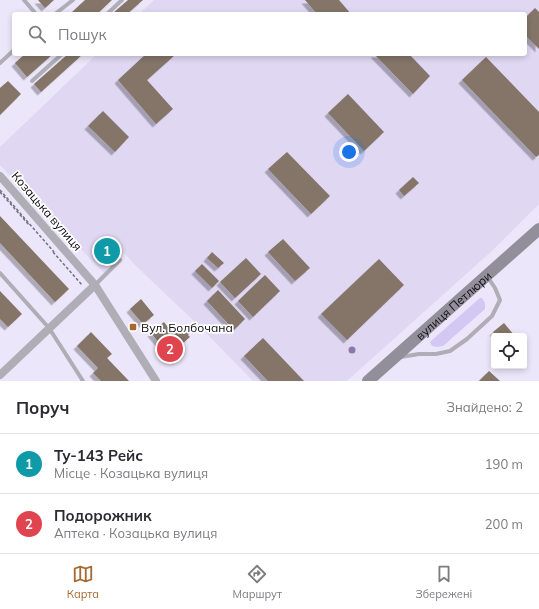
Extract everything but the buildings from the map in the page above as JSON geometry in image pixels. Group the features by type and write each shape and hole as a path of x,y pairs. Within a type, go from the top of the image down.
{"main road":[{"name":"вулиця Петлюри","path":"368,381 539,229"}],"street":[{"name":"Козацька вулиця","path":"0,176 91,289 156,381"},
{"path":"0,375 91,289"}],"lane":[{"path":"24,0 34,12"},
{"path":"58,12 73,0"},
{"path":"109,12 122,0"},
{"path":"0,63 12,52"},
{"path":"32,81 60,56"},
{"path":"91,289 120,260"},
{"path":"0,273 49,328 83,381"},
{"path":"393,358 419,354 436,354 450,351 468,339 492,316 500,300 495,288 487,276"}],"path":[{"path":"0,191 91,289"}],"shaded area":[{"path":"154,0 539,0 539,204 493,250 347,381 253,381 124,253 104,273 0,165 0,147 95,56 527,56 527,12 141,12"},
{"path":"480,298 482,298 485,303 485,309 443,346 432,346 431,341"}],"place":[{"name":"Ту-143 Рейс","path":"107,251"},
{"name":"Вул. Болбочана","path":"133,327"},
{"name":"Подорожник","path":"170,349"}]}
